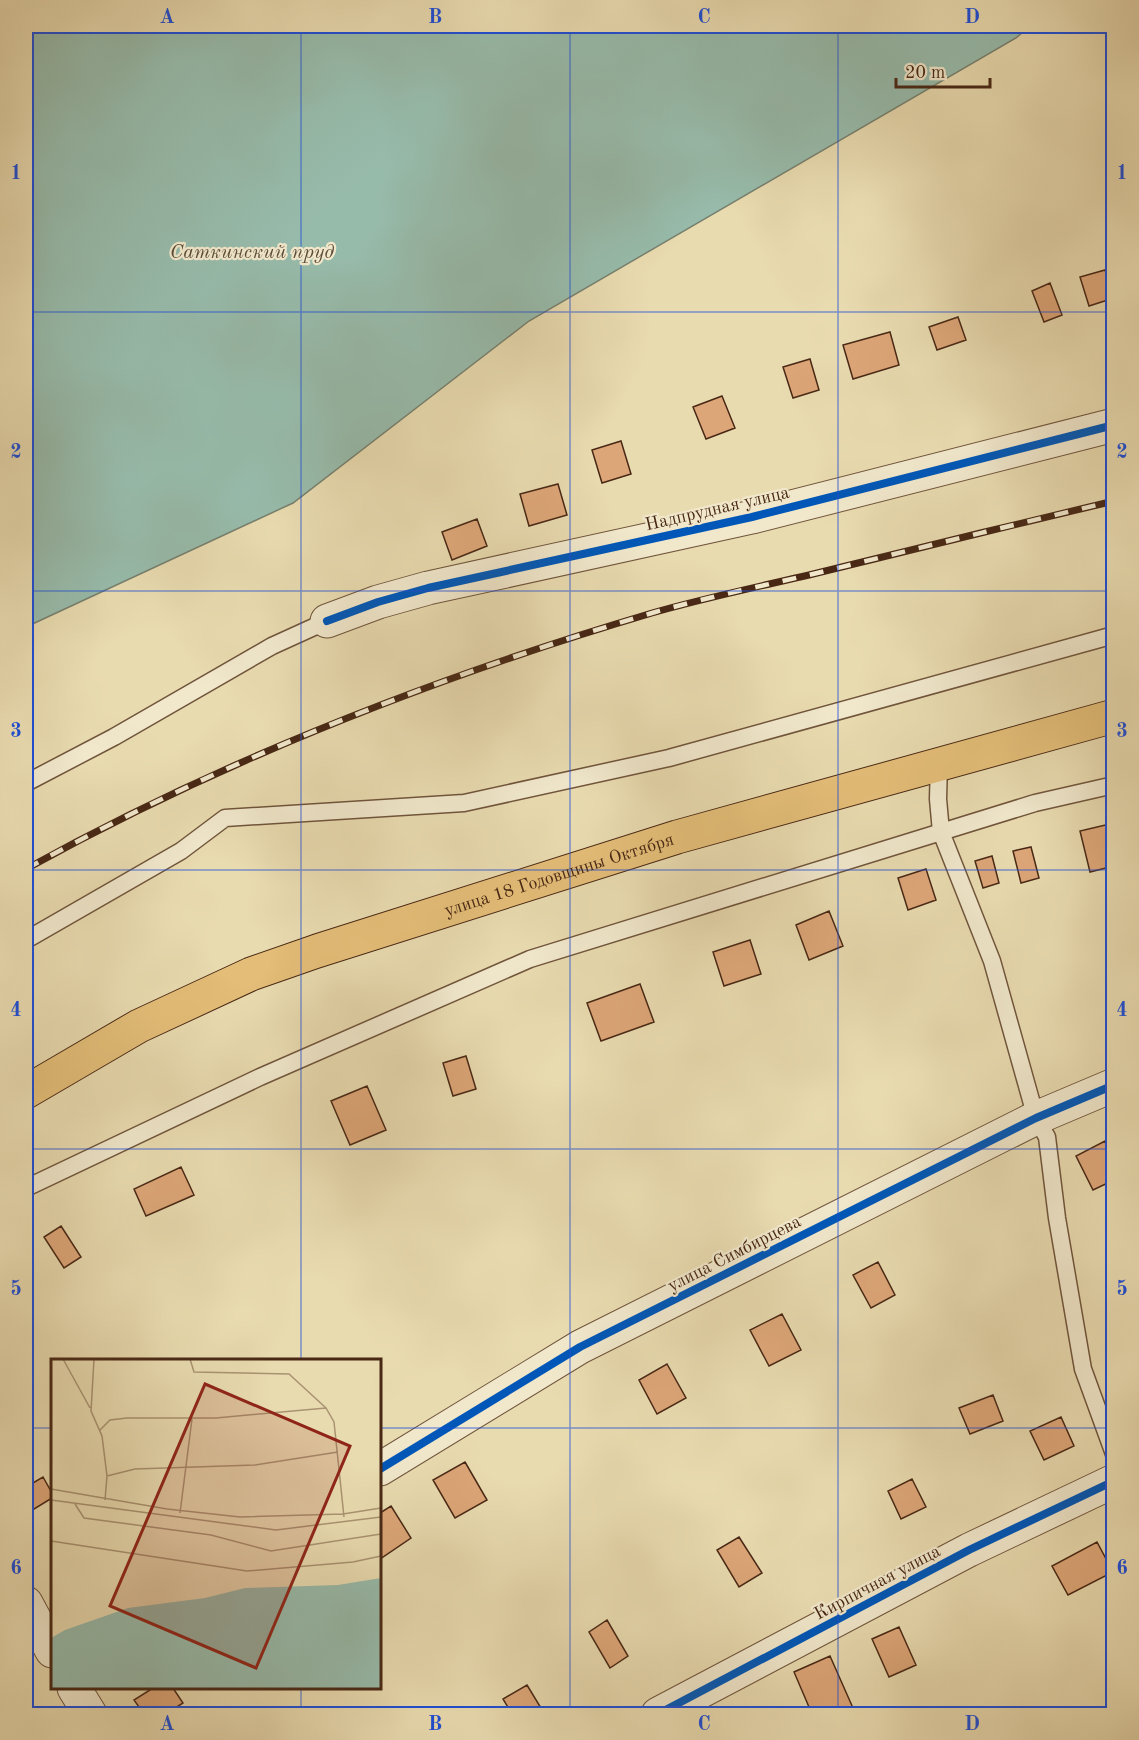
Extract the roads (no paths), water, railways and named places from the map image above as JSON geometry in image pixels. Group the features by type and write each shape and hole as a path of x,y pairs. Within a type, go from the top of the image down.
{"main road":[{"name":"улица 18 Годовщины Октября","path":"26,1092 139,1026 251,974 445,909 677,837 1113,716"}],"street":[{"name":"Надпрудная улица","path":"327,621 378,602 428,588 741,519 1113,425"},
{"name":"улица Симбирцева","path":"381,1468 580,1347 1036,1118 1113,1085"},
{"name":"Кирпичная улица","path":"658,1714 969,1550 1113,1481"},
{"path":"26,1603 51,1649"},
{"path":"75,1689 90,1714"}],"lane":[{"path":"26,783 124,731 272,646 327,621"},
{"path":"26,940 181,852 225,818 464,803 669,758 1113,635"},
{"path":"939,763 938,799 941,832 992,961 1036,1118 1047,1137 1057,1218 1083,1370 1113,1454"},
{"path":"26,1188 260,1077 530,959 1035,803 1113,785"}],"water":[{"name":"Саткинский пруд","path":"26,26 1030,26 1016,38 529,321 293,503 26,627"}],"railway":[{"path":"26,869 101,829 254,757 411,693 491,665 672,608 1114,501"}]}
